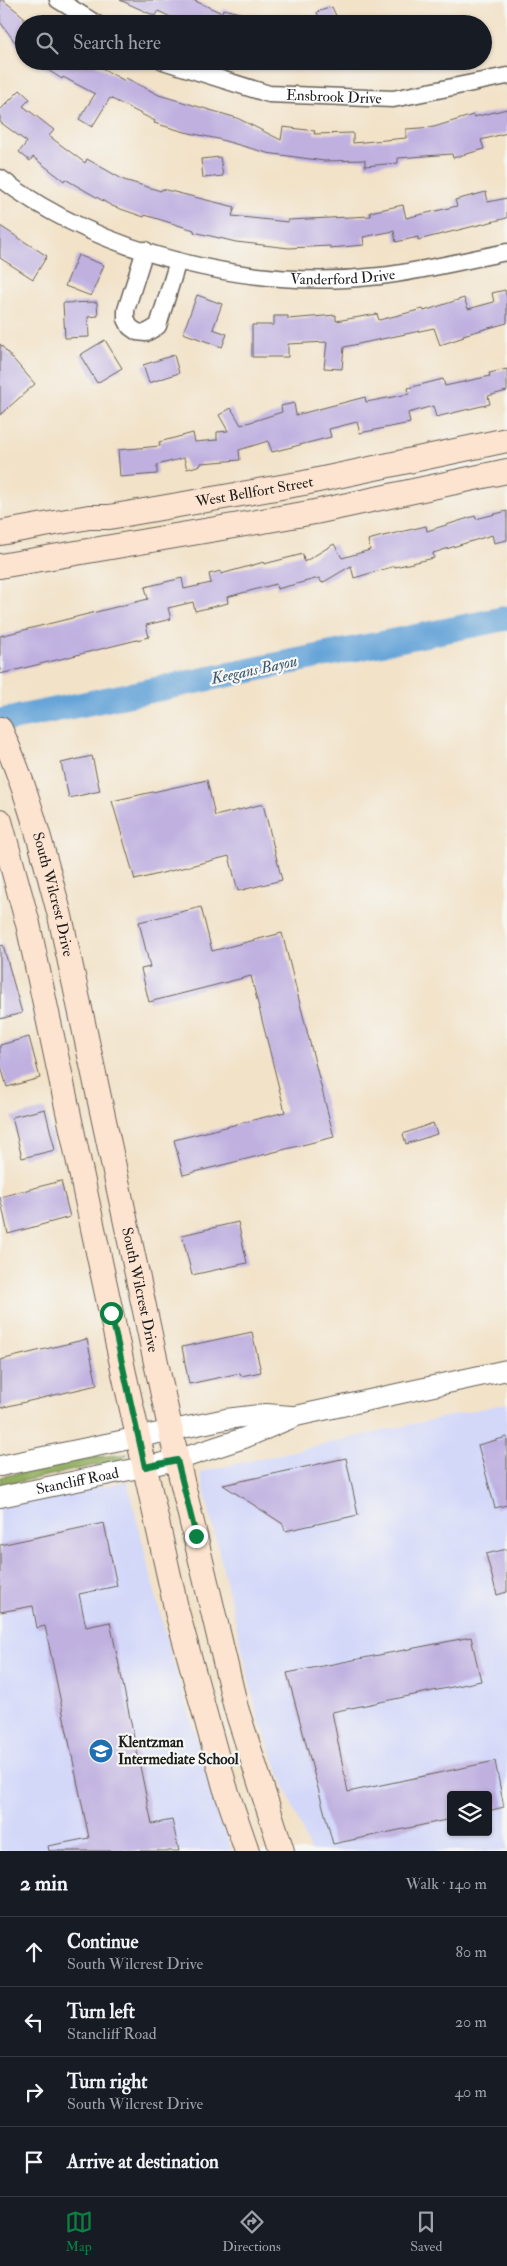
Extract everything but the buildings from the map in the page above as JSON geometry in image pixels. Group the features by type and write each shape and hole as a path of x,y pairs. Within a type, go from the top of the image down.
{"main road":[{"name":"West Bellfort Street","path":"0,532 89,517 109,518 304,483 507,440"},
{"path":"418,458 427,488"},
{"name":"West Bellfort Street","path":"0,566 315,512 507,471"},
{"path":"109,518 116,546"},
{"name":"South Wilcrest Drive","path":"4,738 36,823 60,916 177,1460 236,1708 282,1851"},
{"path":"0,821 28,924 138,1437 178,1612 225,1787 247,1851"},
{"path":"28,924 60,916"},
{"path":"96,1239 127,1232"},
{"path":"205,1717 236,1708"}],"street":[{"path":"58,0 82,15"},
{"name":"Ensbrook Drive","path":"192,70 269,94 393,98 507,76"},
{"name":"Vanderford Drive","path":"0,178 15,190 71,223 178,261 217,271 261,278 327,280 380,276 428,269 507,252"},
{"path":"146,250 126,314 130,327 137,332 146,333 158,326 178,261"},
{"name":"Stancliff Road","path":"0,1497 177,1460 244,1438 296,1416 507,1370"},
{"name":"Stancliff Road","path":"0,1466 170,1430 266,1414 296,1416"}],"shaded area":[{"path":"507,1403 507,1851 310,1851 258,1717 200,1472"},
{"name":"Klentzman Intermediate School","path":"127,1481 170,1652 232,1851 0,1851 0,1507"}],"green space":[{"path":"128,1454 121,1460 0,1486 0,1477 88,1458"}],"waterway":[{"name":"Keegans Bayou","path":"0,721 507,618"}],"place":[{"name":"Klentzman Intermediate School","path":"101,1751"}],"route":[{"path":"111,1313 145,1467 177,1460 196,1536"}]}
